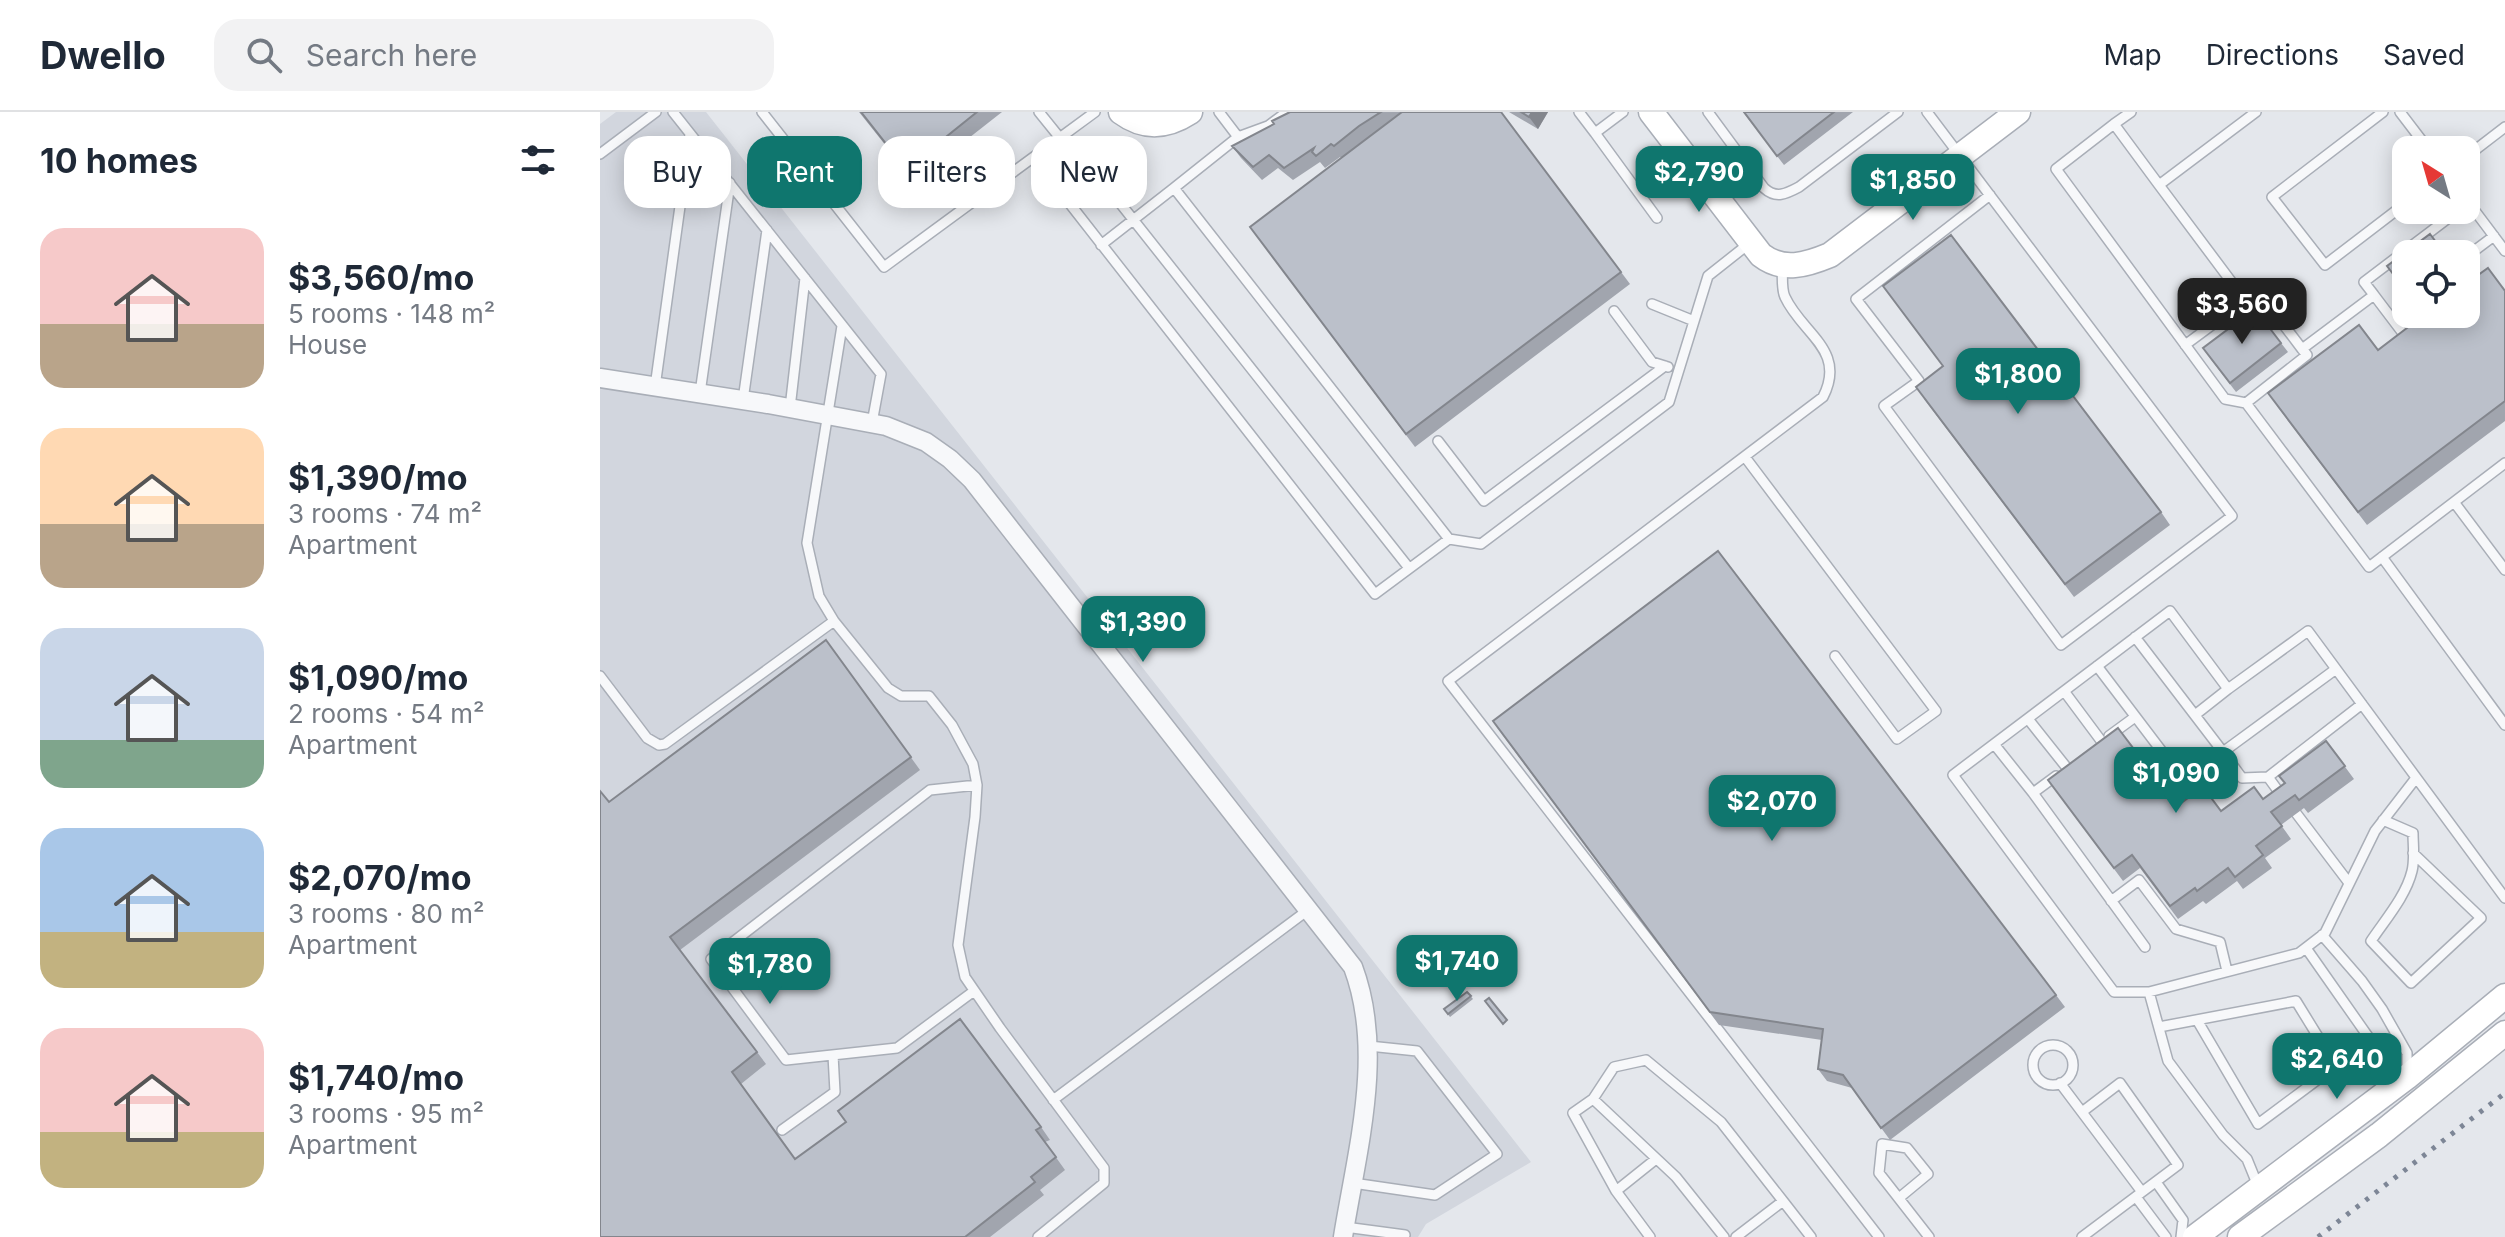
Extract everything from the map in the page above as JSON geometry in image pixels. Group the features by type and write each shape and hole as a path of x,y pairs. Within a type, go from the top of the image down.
{"main road":[{"path":"1121,112 1147,124 1167,124 1190,112"},
{"path":"1651,112 1761,255 1771,263 1782,266 1808,264 1830,255 2018,112"},
{"path":"2195,1237 2407,1077 2505,996"},
{"path":"2240,1237 2425,1100 2505,1033"},
{"path":"2407,1077 2425,1100"}],"street":[{"path":"600,378 886,426 926,442 972,480 1353,967 1361,988 1369,1046 1366,1092 1344,1232"}],"lane":[{"path":"600,154 656,112"},
{"path":"655,387 690,134 673,112"},
{"path":"762,112 884,267 1031,159"},
{"path":"1039,112 1058,136"},
{"path":"1063,136 1095,112"},
{"path":"1219,112 1238,137"},
{"path":"1101,245 1238,137 1268,126 1287,112"},
{"path":"1579,112 1657,218"},
{"path":"1595,133 1623,112"},
{"path":"1708,112 1764,188 1777,195 1799,187 1898,112"},
{"path":"1927,112 1990,195 2232,516 2061,645 1884,406 1919,381 1856,299 1990,195"},
{"path":"2131,112 2056,169 2225,399 2246,403 2369,567 2505,463"},
{"path":"2159,185 2256,112"},
{"path":"2383,112 2272,197 2325,265 2392,214"},
{"path":"2400,112 2418,136"},
{"path":"2114,124 2245,300"},
{"path":"2480,146 2505,127"},
{"path":"1409,568 1086,160 1052,181 1375,594 1449,539"},
{"path":"731,184 881,374 872,423"},
{"path":"1174,188 1449,539 1481,544 1669,402 1708,276 1751,242"},
{"path":"700,393 726,208"},
{"path":"2480,218 2505,251"},
{"path":"2402,332 2364,282 2441,224"},
{"path":"743,400 767,230"},
{"path":"2480,246 2494,236"},
{"path":"1782,266 1783,296 1828,357 1831,370 1823,397 1448,681 1879,1237"},
{"path":"790,408 805,278"},
{"path":"2185,345 2258,291 2307,355 2246,403"},
{"path":"2302,349 2374,295"},
{"path":"1652,304 1694,321"},
{"path":"1614,311 1652,362 1678,370"},
{"path":"842,326 807,543 819,596 834,621 888,688 901,696 929,696 952,725 973,764 977,785 975,817 958,945 965,977 1104,1168 1104,1183 1038,1237"},
{"path":"1438,441 1484,501 1665,366"},
{"path":"1745,457 1936,711 1897,739 1835,656"},
{"path":"2454,502 2505,570"},
{"path":"2382,557 2505,725"},
{"path":"2228,689 2170,611 1953,775 2114,992 2149,992 2299,953 2322,935 2375,831 2416,778"},
{"path":"600,676 647,738 659,745 665,744 834,621"},
{"path":"2195,715 2308,631 2505,898"},
{"path":"2135,637 2242,778 2268,777 2362,704"},
{"path":"2097,666 2195,795"},
{"path":"2223,752 2336,669"},
{"path":"2064,691 2102,742"},
{"path":"2090,750 2135,717"},
{"path":"2028,719 2067,768"},
{"path":"1994,744 2145,947"},
{"path":"2033,793 2078,759"},
{"path":"2268,777 2286,802"},
{"path":"974,991 897,1048 786,1060 711,959 930,790 977,785"},
{"path":"2296,813 2349,883"},
{"path":"2383,820 2413,833 2413,853 2413,870 2396,904 2371,941 2411,983 2481,918 2413,853"},
{"path":"2111,901 2139,880 2176,929 2220,942 2227,971"},
{"path":"1053,1100 1308,910"},
{"path":"2322,935 2382,1009 2407,1053 2407,1077"},
{"path":"2306,948 2388,1065 2407,1077"},
{"path":"2149,992 2168,1061 2223,1135 2247,1159 2259,1190"},
{"path":"2159,1027 2296,1001 2336,1066 2258,1124 2197,1020"},
{"path":"1352,1183 1435,1195 1497,1154 1417,1051 1369,1046"},
{"path":"2058,1046 2069,1054 2072,1067 2060,1083 2047,1084 2036,1076 2033,1063 2045,1047 2058,1046"},
{"path":"782,1130 835,1092 833,1055"},
{"path":"1650,1237 1616,1191 1573,1113 1593,1099 1614,1067 1646,1060 1721,1122 1811,1237"},
{"path":"2060,1083 2166,1237"},
{"path":"2082,1112 2120,1083 2178,1165 2082,1237"},
{"path":"1593,1099 1676,1177 1724,1237"},
{"path":"1899,1198 1928,1174 1907,1148 1882,1144 1879,1173 1929,1237"},
{"path":"1616,1191 1656,1159"},
{"path":"2156,1182 2183,1220 2181,1237"},
{"path":"1736,1237 1783,1201"},
{"path":"1344,1232 1404,1237"}],"shaded area":[{"path":"616,112 706,112 725,136 624,136 624,208 731,208 731,144 747,164 747,208 781,208 1531,1162 1426,1224 1418,1237 600,1237 600,124"}],"building":[{"path":"861,112 977,112 947,136 880,136"},
{"path":"1290,112 1381,112 1334,146 1331,144 1316,156 1312,152 1314,148 1284,168 1269,155 1253,167 1232,146"},
{"path":"1402,112 1501,112 1621,272 1406,434 1250,227"},
{"path":"1744,112 1834,112 1777,156"},
{"path":"1951,235 2161,512 2065,584 1916,387 1943,366 1883,286"},
{"path":"2488,268 2505,291 2505,401 2358,512 2268,393 2359,325 2378,350 2407,328 2480,328 2480,274"},
{"path":"2255,309 2281,343 2230,383 2203,348"},
{"path":"1718,551 2056,995 1881,1128 1843,1075 1818,1069 1823,1029 1710,1012 1493,721"},
{"path":"826,640 911,757 670,937 757,1052 732,1072 795,1159 846,1122 838,1111 960,1019 1041,1127 1036,1130 1056,1157 1031,1177 1035,1182 965,1237 600,1237 600,791 609,802"},
{"path":"2118,728 2177,806 2203,787 2221,811 2254,787 2263,799 2285,783 2279,776 2326,741 2345,766 2299,800 2295,795 2271,812 2282,826 2256,846 2263,855 2235,877 2228,868 2170,906 2132,855 2114,868 2048,780"},
{"path":"1467,992 1471,996 1448,1014 1444,1009"},
{"path":"1489,998 1507,1020 1503,1024 1485,1001"}],"railway":[{"path":"2318,1237 2505,1093"}]}
